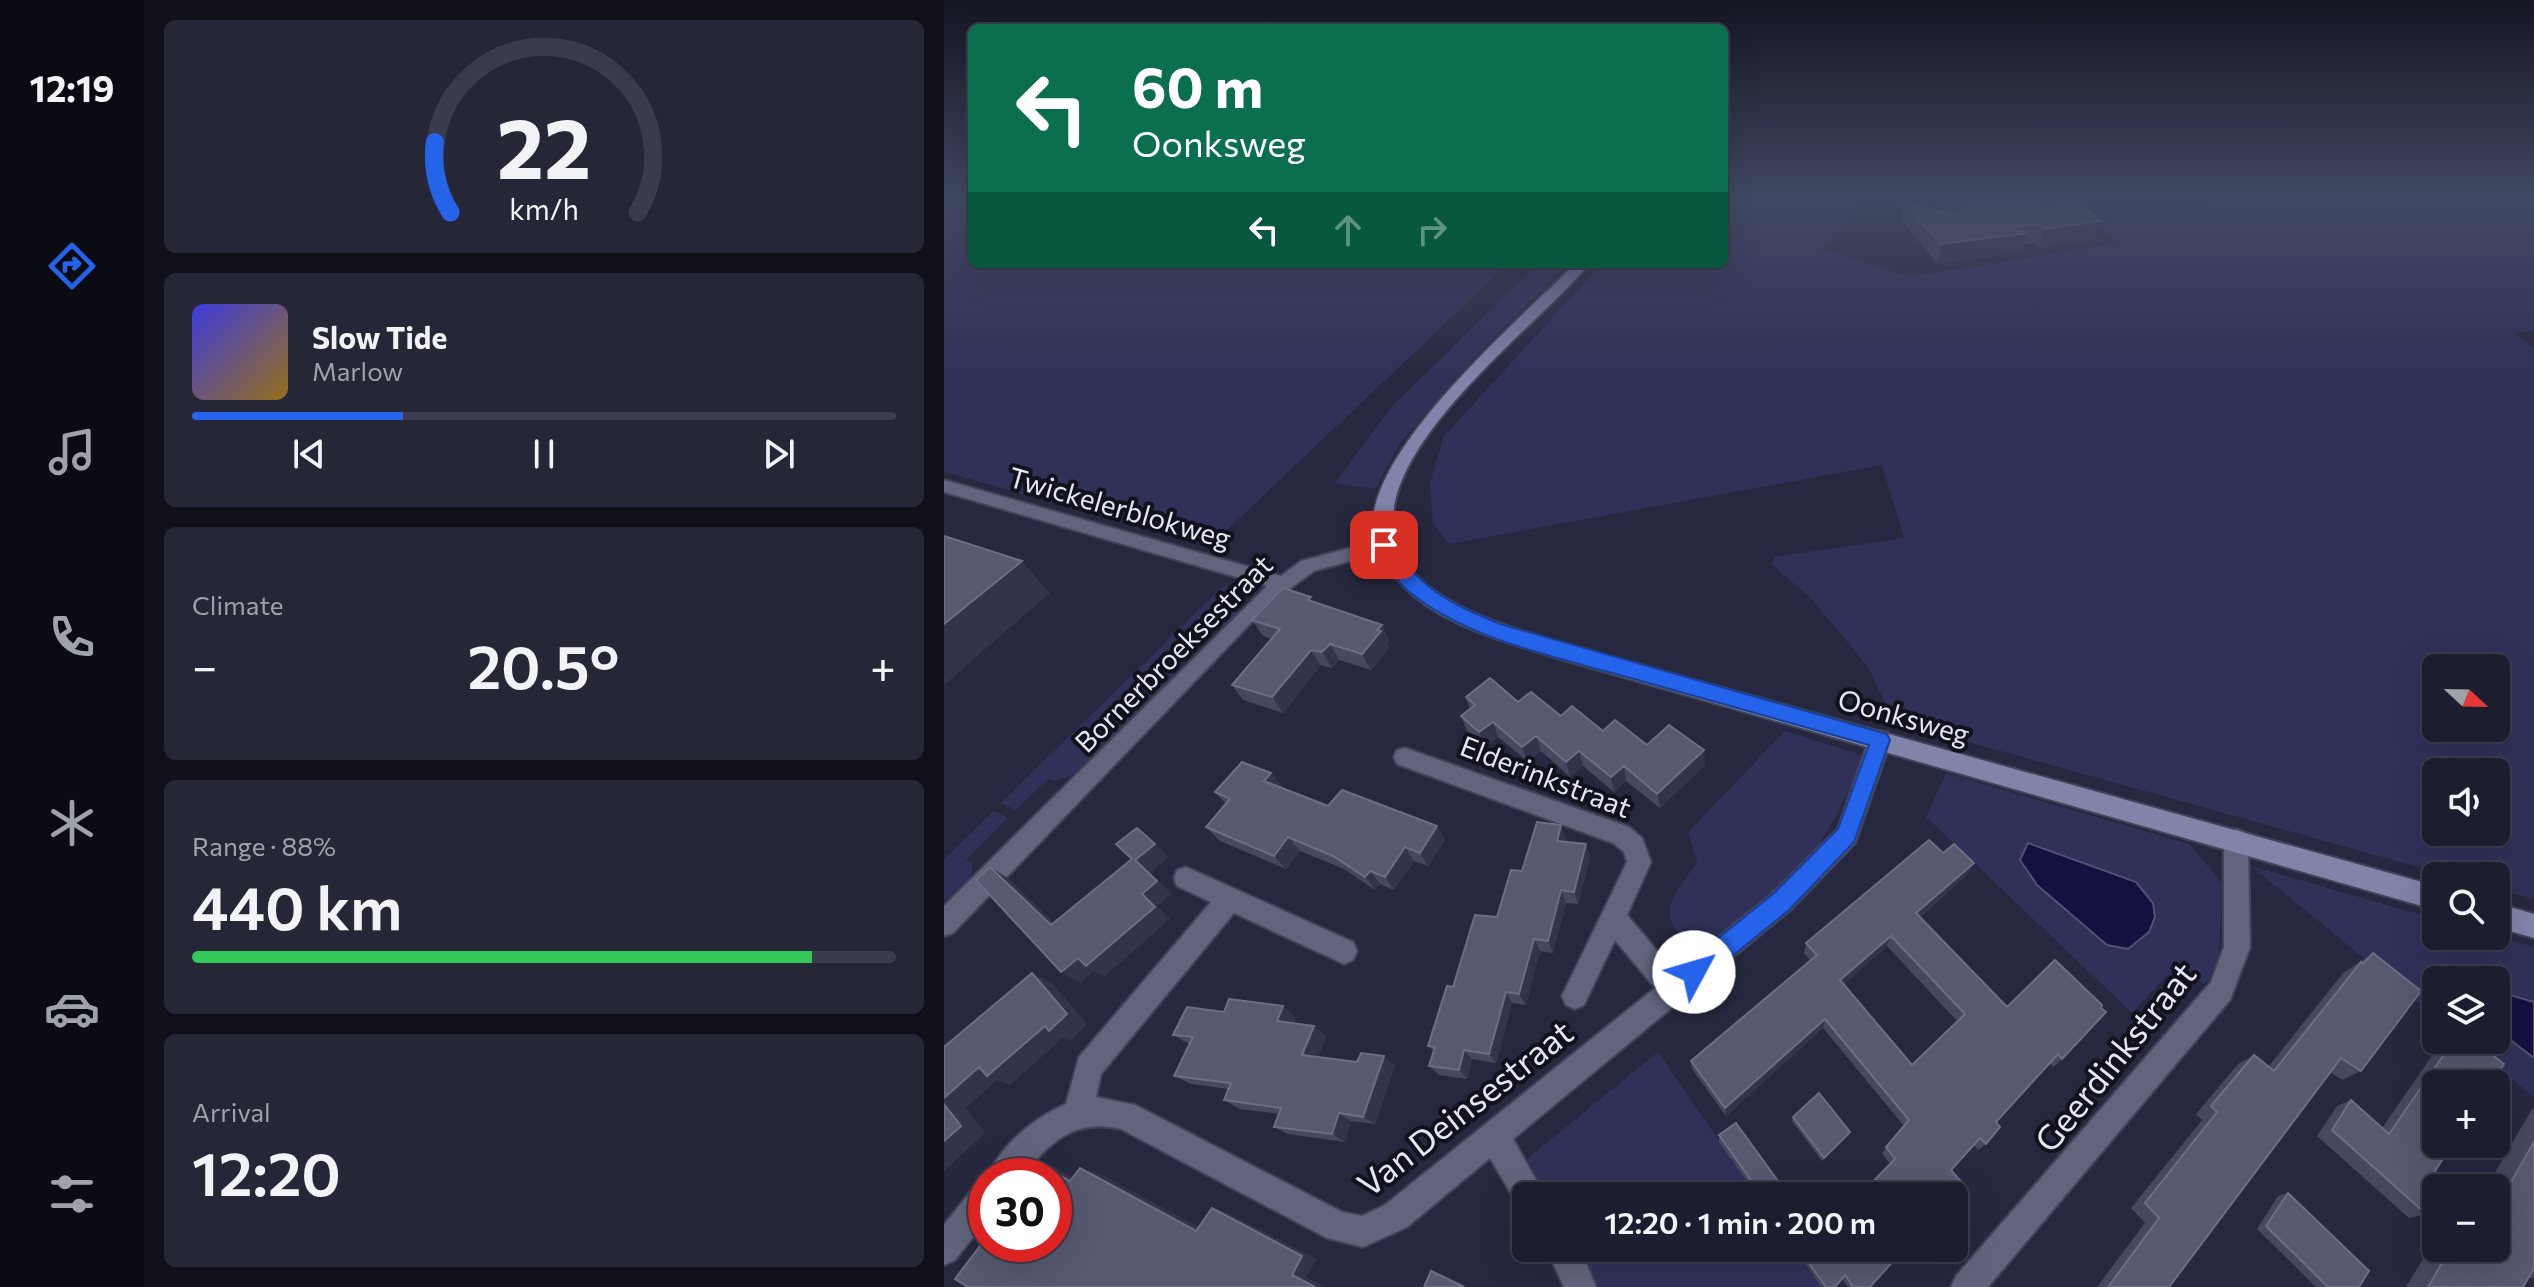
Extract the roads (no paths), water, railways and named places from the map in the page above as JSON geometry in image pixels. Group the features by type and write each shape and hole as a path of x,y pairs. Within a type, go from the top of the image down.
{"main road":[{"path":"1384,545 1381,520 1385,494 1396,467 1414,439 1578,268"},
{"name":"Oonksweg","path":"1384,545 1401,572 1418,589 1456,613 1494,629 1586,658 2422,894"},
{"path":"2510,919 2534,926"}],"street":[{"name":"Twickelerblokweg","path":"944,486 1281,583"},
{"name":"Bornerbroeksestraat","path":"944,924 1281,583 1308,566 1384,545"},
{"name":"Van Deinsestraat","path":"1078,1111 1103,1108 1125,1115 1338,1227 1363,1232 1396,1216 1781,902 1847,835 1880,740"},
{"name":"Elderinkstraat","path":"1405,757 1621,835 1634,846 1639,862 1575,996"},
{"name":"Geerdinkstraat","path":"1967,1287 2221,991 2237,947 2236,840"},
{"path":"1186,878 1344,951"},
{"path":"1020,1158 1047,1130 1078,1111 1089,1067 1230,898"},
{"path":"1614,919 1673,989"},
{"path":"1494,1136 1522,1182"},
{"path":"944,1249 968,1219"},
{"path":"1570,1262 1580,1287"}]}
